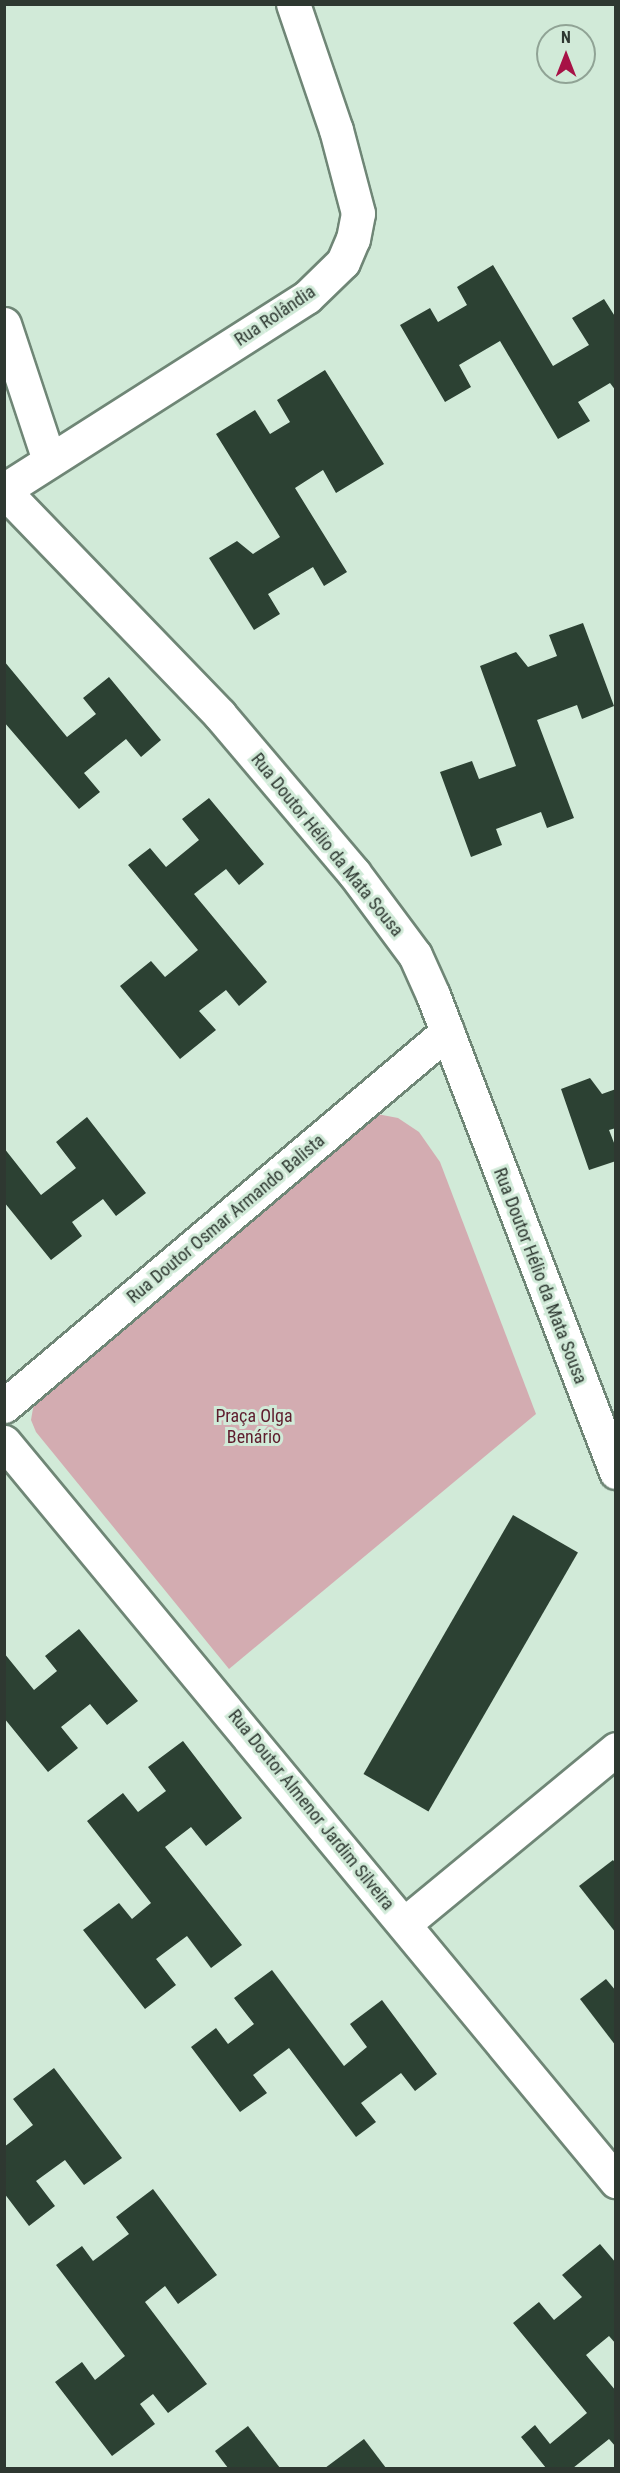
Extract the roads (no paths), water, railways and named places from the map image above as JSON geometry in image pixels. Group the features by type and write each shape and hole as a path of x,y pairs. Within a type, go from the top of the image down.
{"street":[{"name":"Rua Rolândia","path":"4,490 307,297 343,262 353,238 358,213 336,130 293,4"},
{"path":"4,324 49,460"},
{"name":"Rua Doutor Hélio da Mata Sousa","path":"4,490 220,715 354,873 416,955 615,1472"},
{"name":"Rua Doutor Osmar Armando Balista","path":"4,1406 447,1032"},
{"name":"Rua Doutor Almenor Jardim Silveira","path":"4,1442 615,2181"},
{"path":"404,1924 615,1749"}],"park label":[{"name":"Praça Olga Benário","path":"254,1427"}]}
